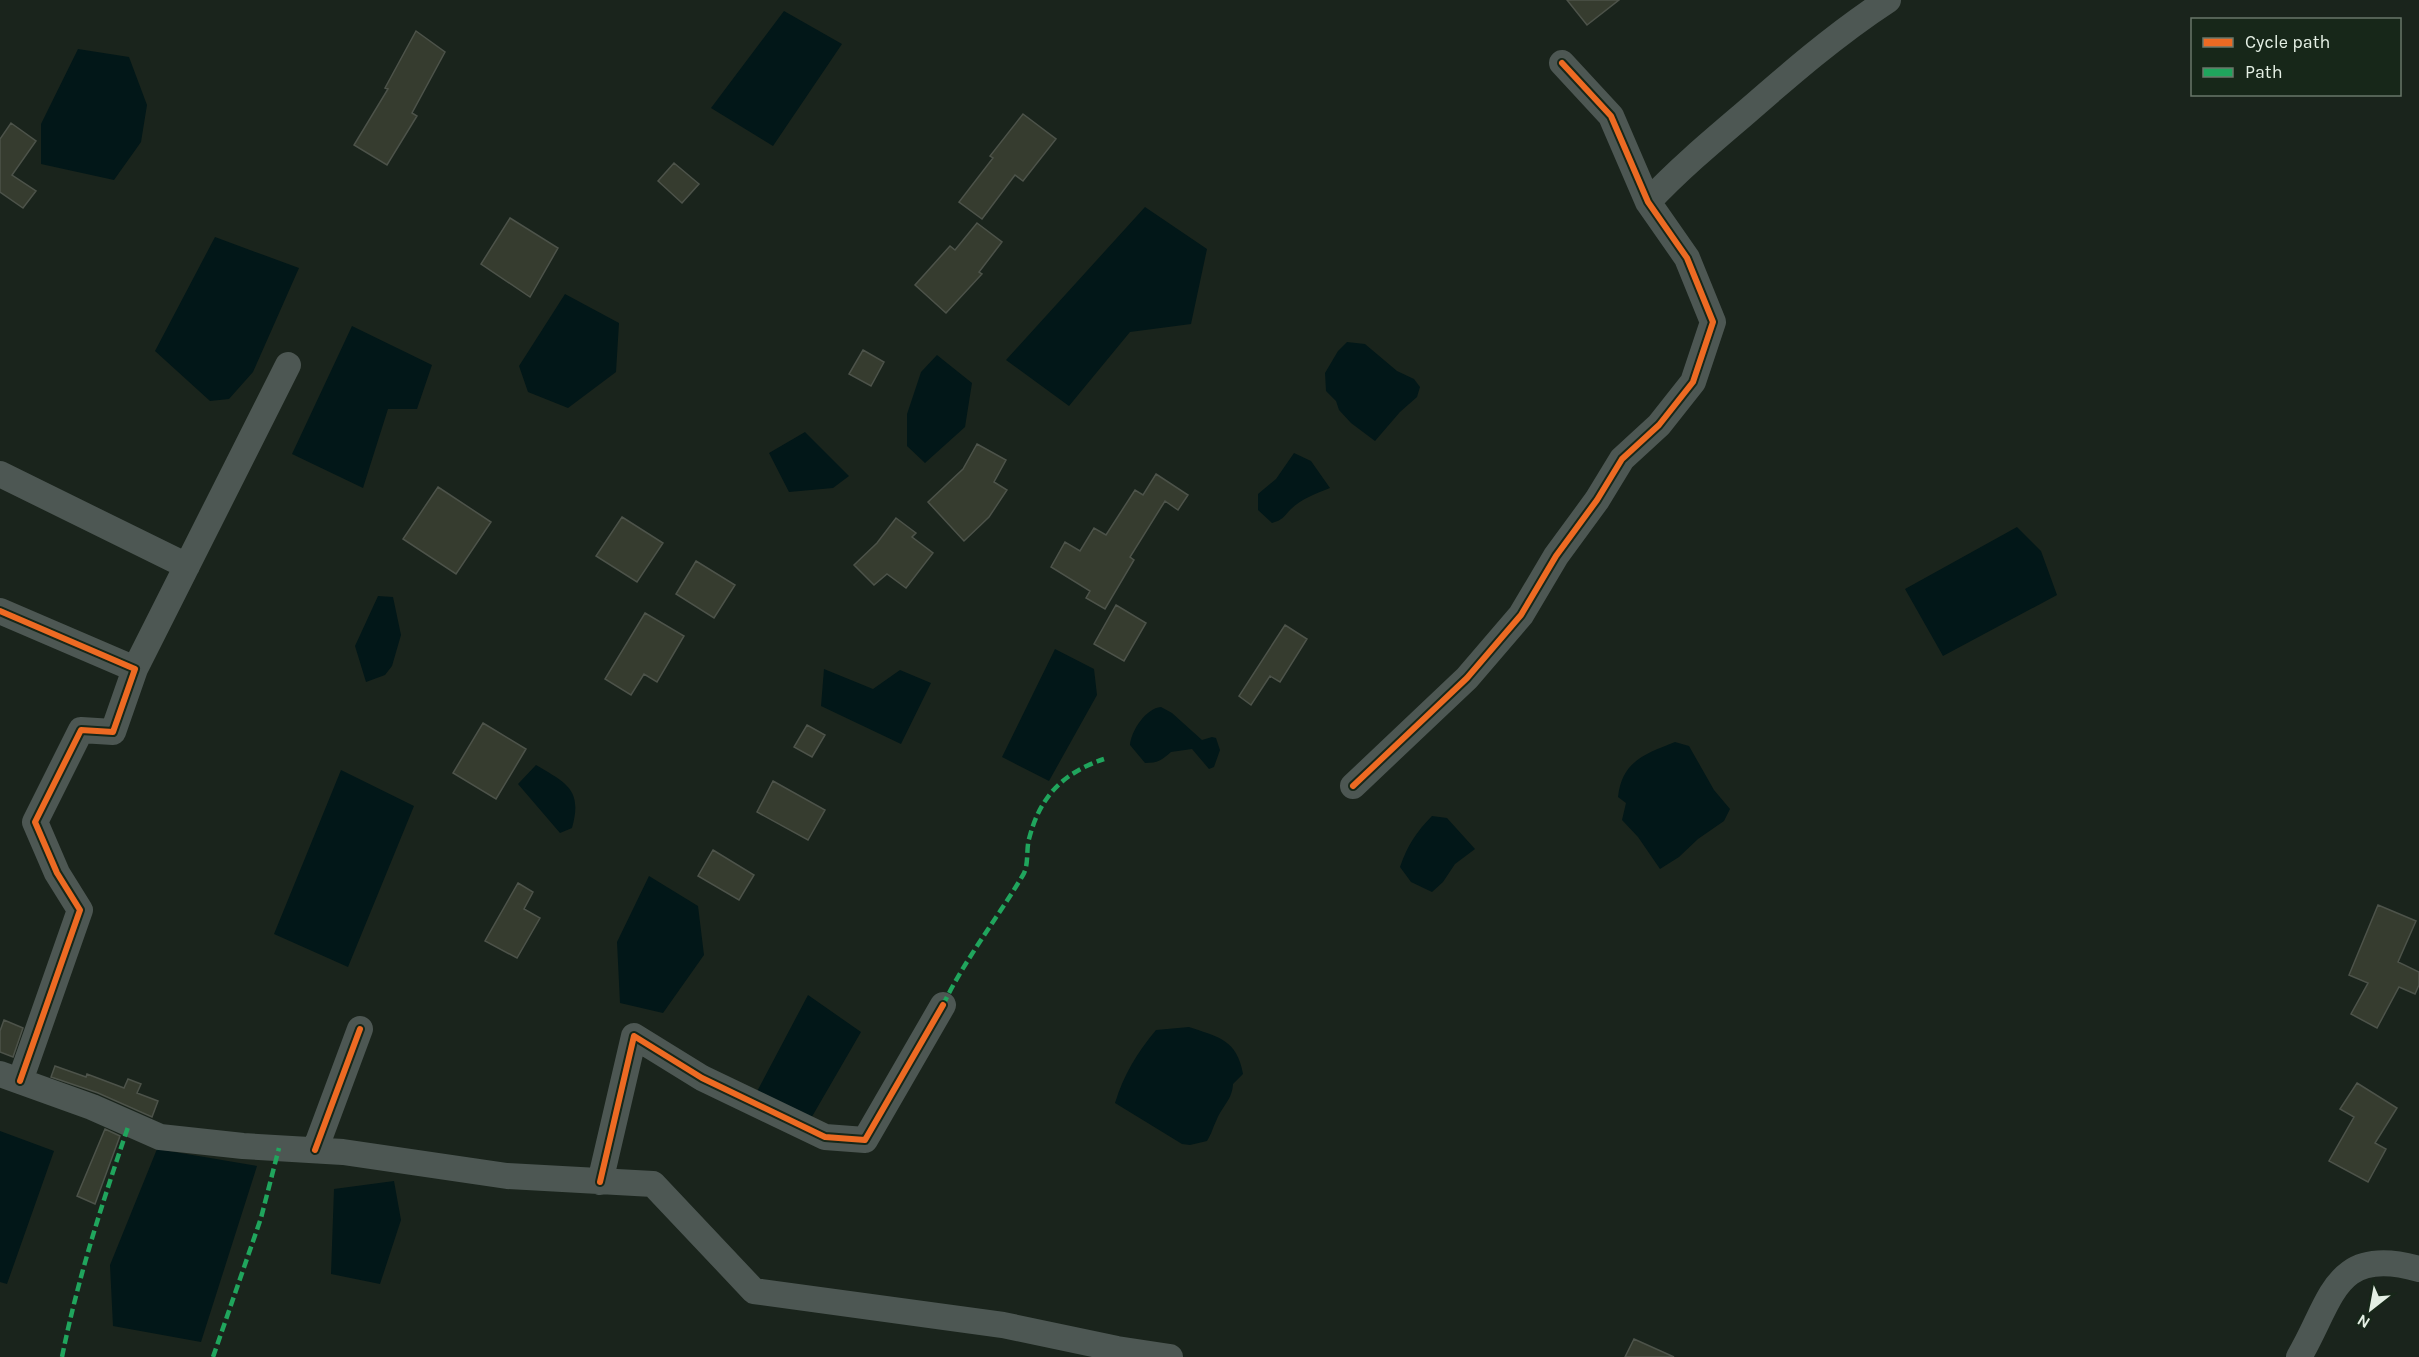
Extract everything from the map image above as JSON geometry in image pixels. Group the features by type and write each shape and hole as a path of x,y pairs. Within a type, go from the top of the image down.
{"street":[{"path":"1648,202 1671,178 1784,80 1847,27 1888,0"},
{"path":"1353,786 1467,678 1521,615 1556,556 1597,500 1622,459 1659,425 1693,382 1713,322 1687,258 1648,202 1611,116 1562,63"},
{"path":"288,365 135,669 113,732 81,730 35,822 57,873 80,910 10,1078 92,1107 160,1137 243,1146 343,1152 507,1176 653,1184 754,1291 1003,1325 1117,1349 1170,1357"},
{"path":"0,474 187,566"},
{"path":"0,611 135,669"},
{"path":"600,1182 634,1036 702,1078 825,1137 865,1140 943,1005"},
{"path":"315,1150 360,1029"},
{"path":"2299,1357 2326,1302 2342,1278 2365,1265 2376,1263 2388,1262 2419,1269"}],"shaded area":[{"path":"784,11 842,44 773,146 711,108"},
{"path":"78,49 129,57 147,105 141,142 114,180 41,164 41,124"},
{"path":"1145,207 1207,249 1191,324 1130,332 1069,406 1006,360"},
{"path":"215,237 299,268 253,372 229,399 210,401 155,351"},
{"path":"565,294 619,323 616,372 568,408 528,392 519,366"},
{"path":"352,326 432,365 417,409 388,409 363,488 292,454"},
{"path":"1347,342 1365,344 1397,371 1414,379 1420,387 1417,397 1400,412 1375,441 1351,423 1326,391 1325,373 1338,351"},
{"path":"937,355 972,383 965,427 925,463 907,446 907,414 921,372"},
{"path":"805,432 849,476 833,488 789,492 769,453"},
{"path":"1294,453 1311,461 1330,488 1304,499 1281,519 1272,523 1258,510 1258,494 1276,479"},
{"path":"2017,527 2041,551 2057,595 1943,656 1905,589"},
{"path":"378,596 393,597 401,635 392,666 385,675 366,682 355,646"},
{"path":"1055,649 1094,669 1097,695 1049,781 1002,757"},
{"path":"824,669 873,689 900,670 931,683 901,744 821,706"},
{"path":"1161,707 1172,713 1202,740 1216,738 1220,750 1214,767 1209,769 1192,749 1171,752 1159,760 1145,763 1130,745 1131,739 1136,727 1145,716 1155,708"},
{"path":"1675,742 1689,746 1714,790 1730,809 1724,821 1660,869 1638,837 1622,820 1626,803 1618,797 1624,775 1637,760"},
{"path":"536,765 556,777 573,796 575,815 572,828 560,833 518,784"},
{"path":"341,770 414,806 348,967 274,934"},
{"path":"1432,816 1447,818 1475,849 1455,864 1443,882 1432,892 1411,882 1400,867 1413,839"},
{"path":"649,876 698,906 704,955 663,1013 620,1003 617,942"},
{"path":"808,995 861,1032 806,1127 752,1101"},
{"path":"1189,1027 1218,1037 1231,1047 1243,1074 1233,1084 1229,1098 1207,1141 1190,1145 1182,1144 1115,1103 1132,1064 1156,1030"},
{"path":"0,1131 54,1151 7,1284 0,1282"},
{"path":"157,1149 257,1166 201,1342 113,1326 110,1265"},
{"path":"394,1181 401,1220 380,1284 331,1274 334,1189"}],"building":[{"path":"1567,0 1619,0 1587,25"},
{"path":"416,31 445,52 412,113 417,116 387,165 354,145 388,89 385,88"},
{"path":"1023,114 1056,139 1023,181 1015,175 982,219 959,202 993,158 990,156"},
{"path":"11,123 36,141 12,175 36,191 23,208 0,192 0,139"},
{"path":"674,163 699,184 682,203 658,181"},
{"path":"510,218 558,248 530,297 481,264"},
{"path":"977,223 1002,242 979,272 982,274 946,313 915,285 950,246 955,250"},
{"path":"863,350 884,362 871,386 849,374"},
{"path":"977,444 1006,460 994,482 1007,490 989,517 964,541 928,502 963,469"},
{"path":"1156,474 1188,495 1178,510 1165,501 1130,557 1134,560 1105,609 1086,598 1090,591 1051,567 1065,542 1080,551 1094,528 1106,535 1135,490 1143,495"},
{"path":"438,487 491,522 456,574 403,539"},
{"path":"622,517 663,543 637,582 596,556"},
{"path":"896,518 916,533 912,537 933,553 906,588 887,574 874,585 854,565 877,543"},
{"path":"696,561 735,585 714,618 676,594"},
{"path":"1116,605 1146,623 1124,661 1094,644"},
{"path":"645,613 684,636 657,682 644,674 631,695 605,679"},
{"path":"1285,625 1307,639 1280,682 1270,676 1251,705 1239,696"},
{"path":"483,723 526,749 496,799 453,773"},
{"path":"807,725 825,735 812,757 794,747"},
{"path":"773,781 825,810 808,840 757,812"},
{"path":"713,850 754,875 739,900 698,876"},
{"path":"518,883 533,892 524,909 540,918 517,958 485,941"},
{"path":"2378,905 2416,921 2398,962 2419,972 2419,985 2415,994 2399,987 2377,1028 2351,1014 2368,983 2349,975"},
{"path":"4,1020 23,1028 13,1057 0,1052 0,1031"},
{"path":"55,1066 86,1077 87,1074 124,1088 128,1079 141,1084 137,1093 158,1101 152,1117 98,1093 51,1077"},
{"path":"2357,1083 2397,1108 2375,1143 2386,1149 2368,1182 2329,1161 2354,1117 2340,1109"},
{"path":"105,1129 120,1136 95,1204 77,1196"},
{"path":"1634,1339 1674,1357 1625,1357"}],"marked path":[{"path":"943,1005 961,971 1023,875 1029,839 1047,798 1065,779 1104,759"},
{"path":"62,1357 83,1268 129,1124"},
{"path":"213,1357 261,1218 279,1148"}],"cycle path":[{"path":"1353,786 1467,678 1521,615 1556,556 1597,500 1622,459 1659,425 1693,382 1713,322 1687,258 1648,202 1611,116 1562,63"},
{"path":"0,611 135,669 113,732 81,730 35,822 57,873 80,910 20,1081"},
{"path":"600,1182 634,1036 702,1078 825,1137 865,1140 943,1005"},
{"path":"315,1150 360,1029"}]}
